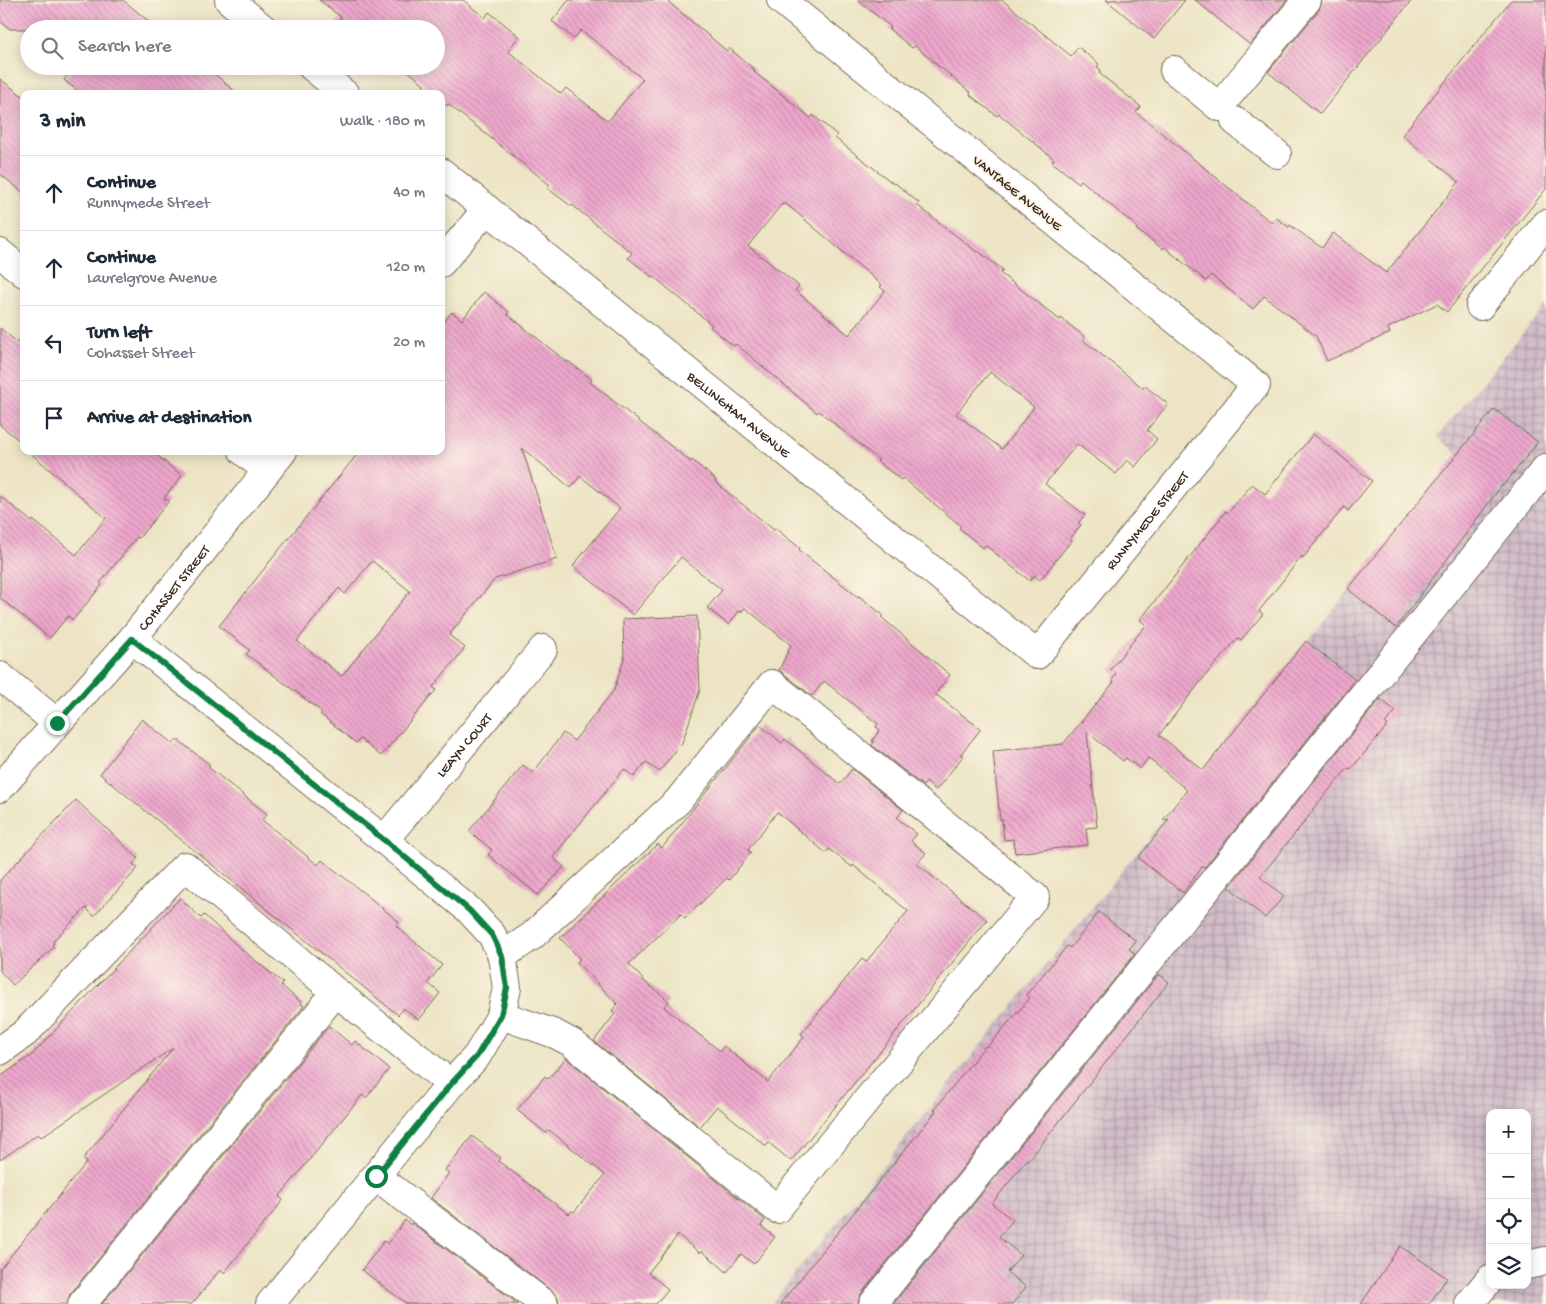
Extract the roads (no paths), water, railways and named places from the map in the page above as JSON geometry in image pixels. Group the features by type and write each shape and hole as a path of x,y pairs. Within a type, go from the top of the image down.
{"street":[{"path":"229,0 253,20"},
{"name":"VANTAGE AVENUE","path":"781,0 1256,385"},
{"path":"1227,114 1307,0"},
{"path":"1174,70 1277,154"},
{"path":"322,75 340,90"},
{"name":"BELLINGHAM AVENUE","path":"445,175 1037,654"},
{"path":"445,258 487,209"},
{"path":"1480,306 1546,224"},
{"path":"0,253 20,270"},
{"name":"RUNNYMEDE STREET","path":"1037,654 1256,385"},
{"path":"256,455 275,461"},
{"name":"COHASSET STREET","path":"0,788 132,639 275,461"},
{"path":"873,1304 1546,468"},
{"path":"132,639 469,910 492,935 502,956 507,988 501,1015 477,1056 451,1084 270,1304"},
{"name":"LEAYN COURT","path":"384,840 543,649"},
{"path":"0,676 57,723"},
{"path":"501,1015 555,1034 572,1043 777,1209 1034,897 772,684 678,801 532,936 502,956"},
{"path":"0,1051 26,1033 185,866 336,992 451,1084"},
{"path":"82,1304 336,992"},
{"path":"376,1176 544,1304"},
{"path":"1531,1264 1546,1261"},
{"path":"1469,1304 1486,1284"}]}
